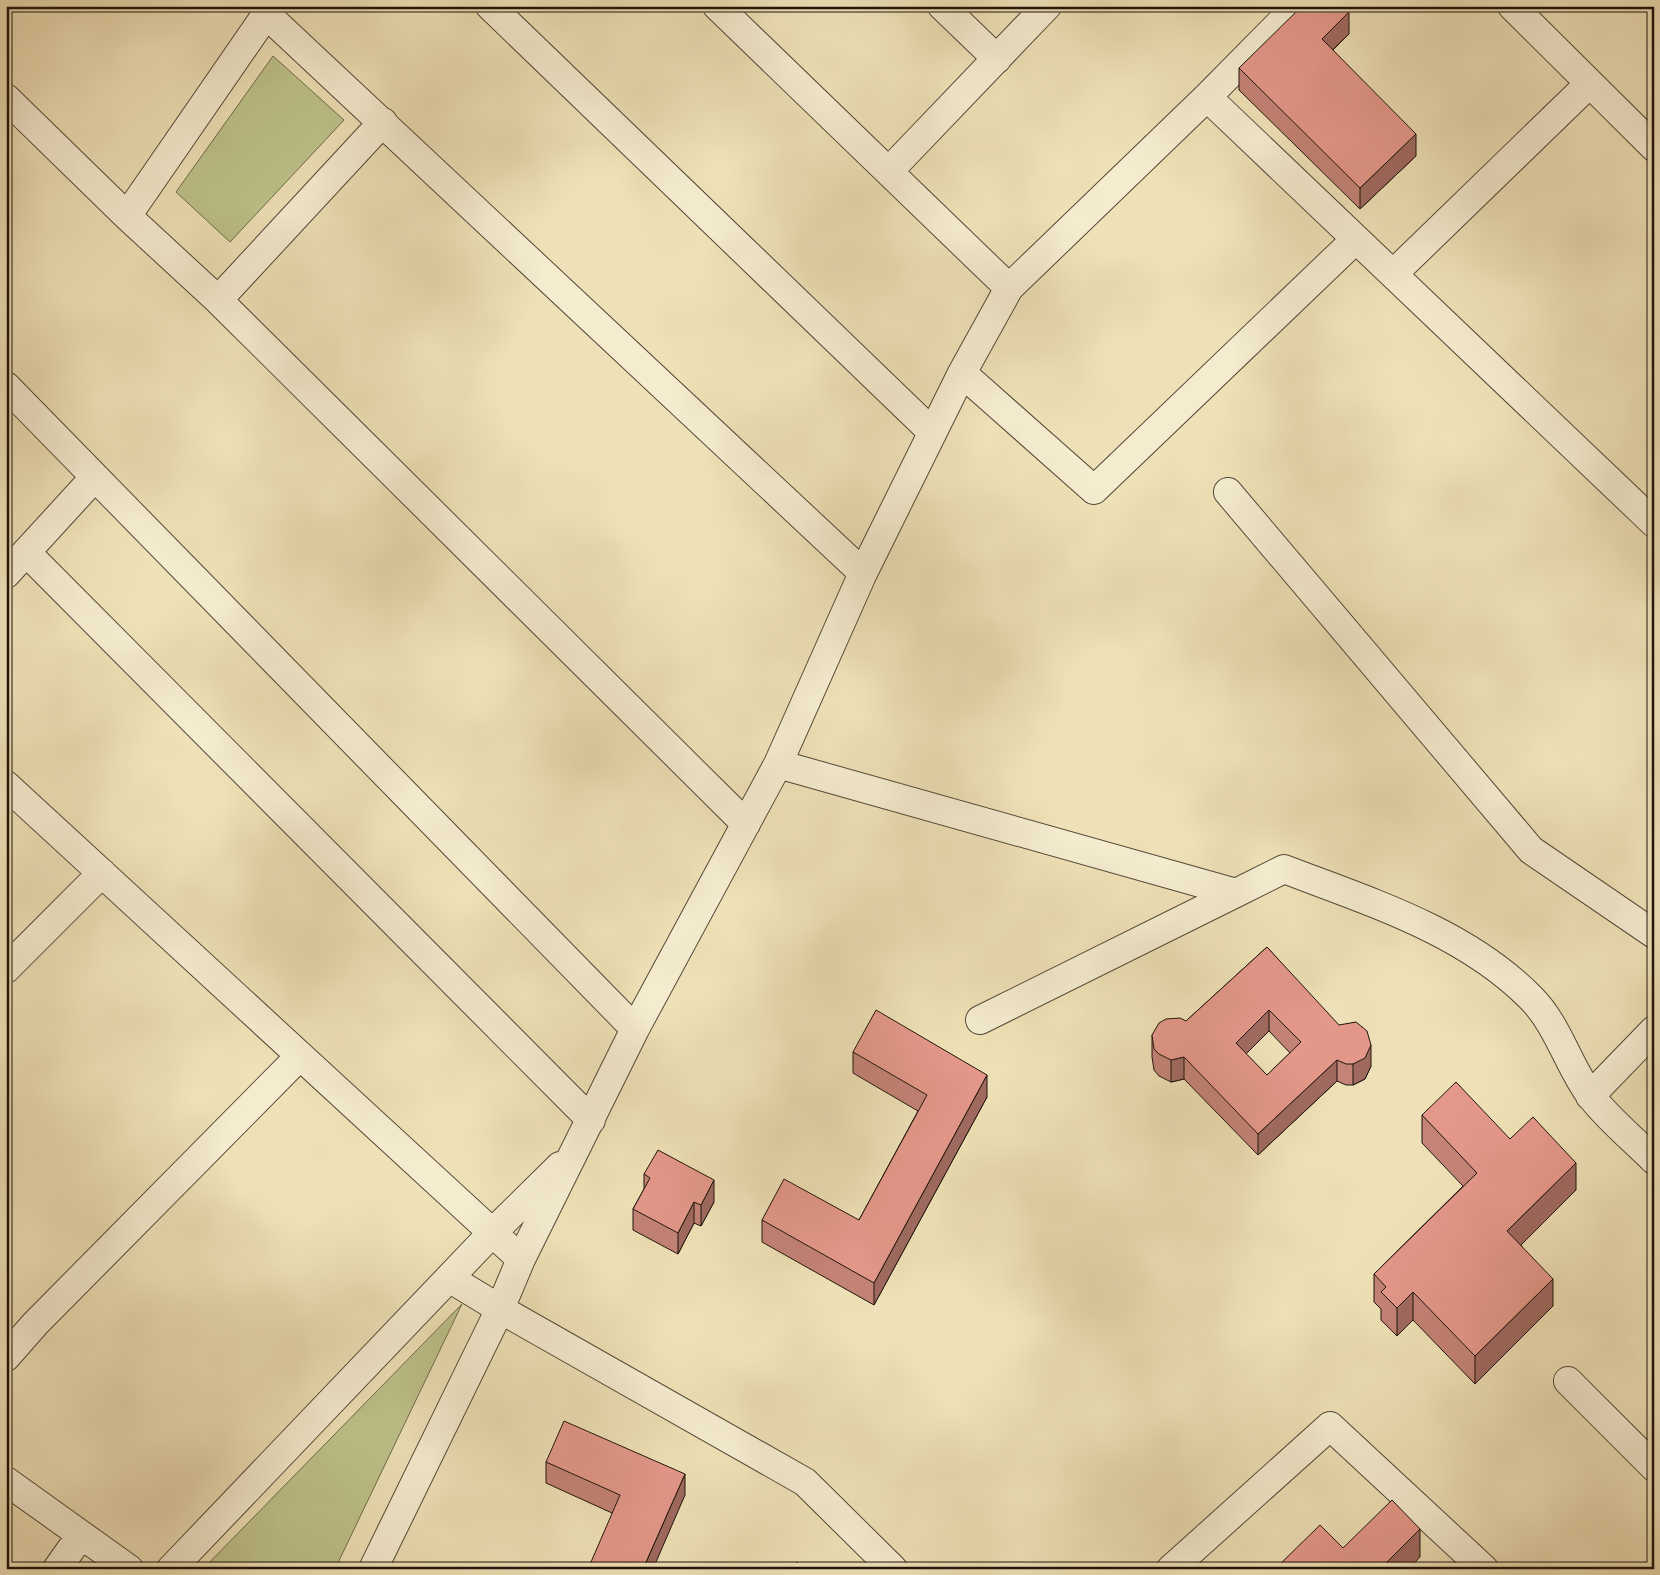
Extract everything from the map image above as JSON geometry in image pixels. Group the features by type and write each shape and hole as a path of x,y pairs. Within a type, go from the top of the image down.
{"street":[{"path":"490,6 932,432"},
{"path":"718,6 1009,288"},
{"path":"942,6 997,59"},
{"path":"888,171 1047,6"},
{"path":"373,1569 500,1309 521,1259 635,1029 778,764 863,573 962,373 1009,288 1207,97 1297,6"},
{"path":"1512,6 1654,147"},
{"path":"127,216 270,11 383,122 863,573"},
{"path":"1393,274 1589,84"},
{"path":"1207,97 1654,523"},
{"path":"11,113 218,300 746,824"},
{"path":"218,300 383,122"},
{"path":"962,373 1094,490 1356,239"},
{"path":"6,386 635,1029"},
{"path":"6,574 94,478"},
{"path":"1228,492 1531,850 1654,934"},
{"path":"26,552 591,1120"},
{"path":"778,764 1236,893"},
{"path":"6,785 521,1259"},
{"path":"980,1020 1284,869 1410,919 1454,940 1500,969 1533,1000 1559,1038 1590,1096 1654,1160"},
{"path":"6,969 102,873"},
{"path":"1590,1096 1654,1030"},
{"path":"6,1357 35,1324 300,1056"},
{"path":"171,1569 493,1232 575,1151"},
{"path":"449,1278 500,1309 805,1482 893,1569"},
{"path":"1568,1381 1654,1467"},
{"path":"1171,1569 1330,1426 1472,1565"},
{"path":"6,1481 129,1569"},
{"path":"57,1569 81,1535"}],"green space":[{"path":"273,56 344,120 230,242 176,192"},
{"path":"462,1304 335,1569 203,1569"}],"building":[{"path":"1302,6 1343,6 1349,12 1322,39 1416,134 1360,188 1239,68"},
{"path":"1267,947 1339,1025 1356,1022 1367,1031 1371,1045 1365,1058 1353,1064 1346,1064 1337,1060 1258,1134 1184,1057 1171,1060 1154,1049 1152,1035 1159,1023 1166,1019 1180,1018 1186,1021","holes":["1269,1010 1301,1042 1267,1075 1236,1043"]},
{"path":"876,1010 987,1075 874,1283 762,1220 784,1179 859,1220 927,1095 853,1052"},
{"path":"1456,1082 1510,1139 1533,1117 1576,1163 1507,1231 1553,1279 1475,1356 1413,1292 1397,1308 1381,1292 1386,1287 1374,1274 1477,1173 1422,1115"},
{"path":"658,1150 714,1180 701,1205 694,1202 678,1233 633,1209 650,1178 644,1174"},
{"path":"564,1421 685,1474 643,1569 588,1569 620,1495 546,1462"},
{"path":"1392,1500 1420,1529 1380,1569 1275,1569 1320,1525 1343,1548"},
{"path":"797,1562 804,1569 790,1569"}]}
